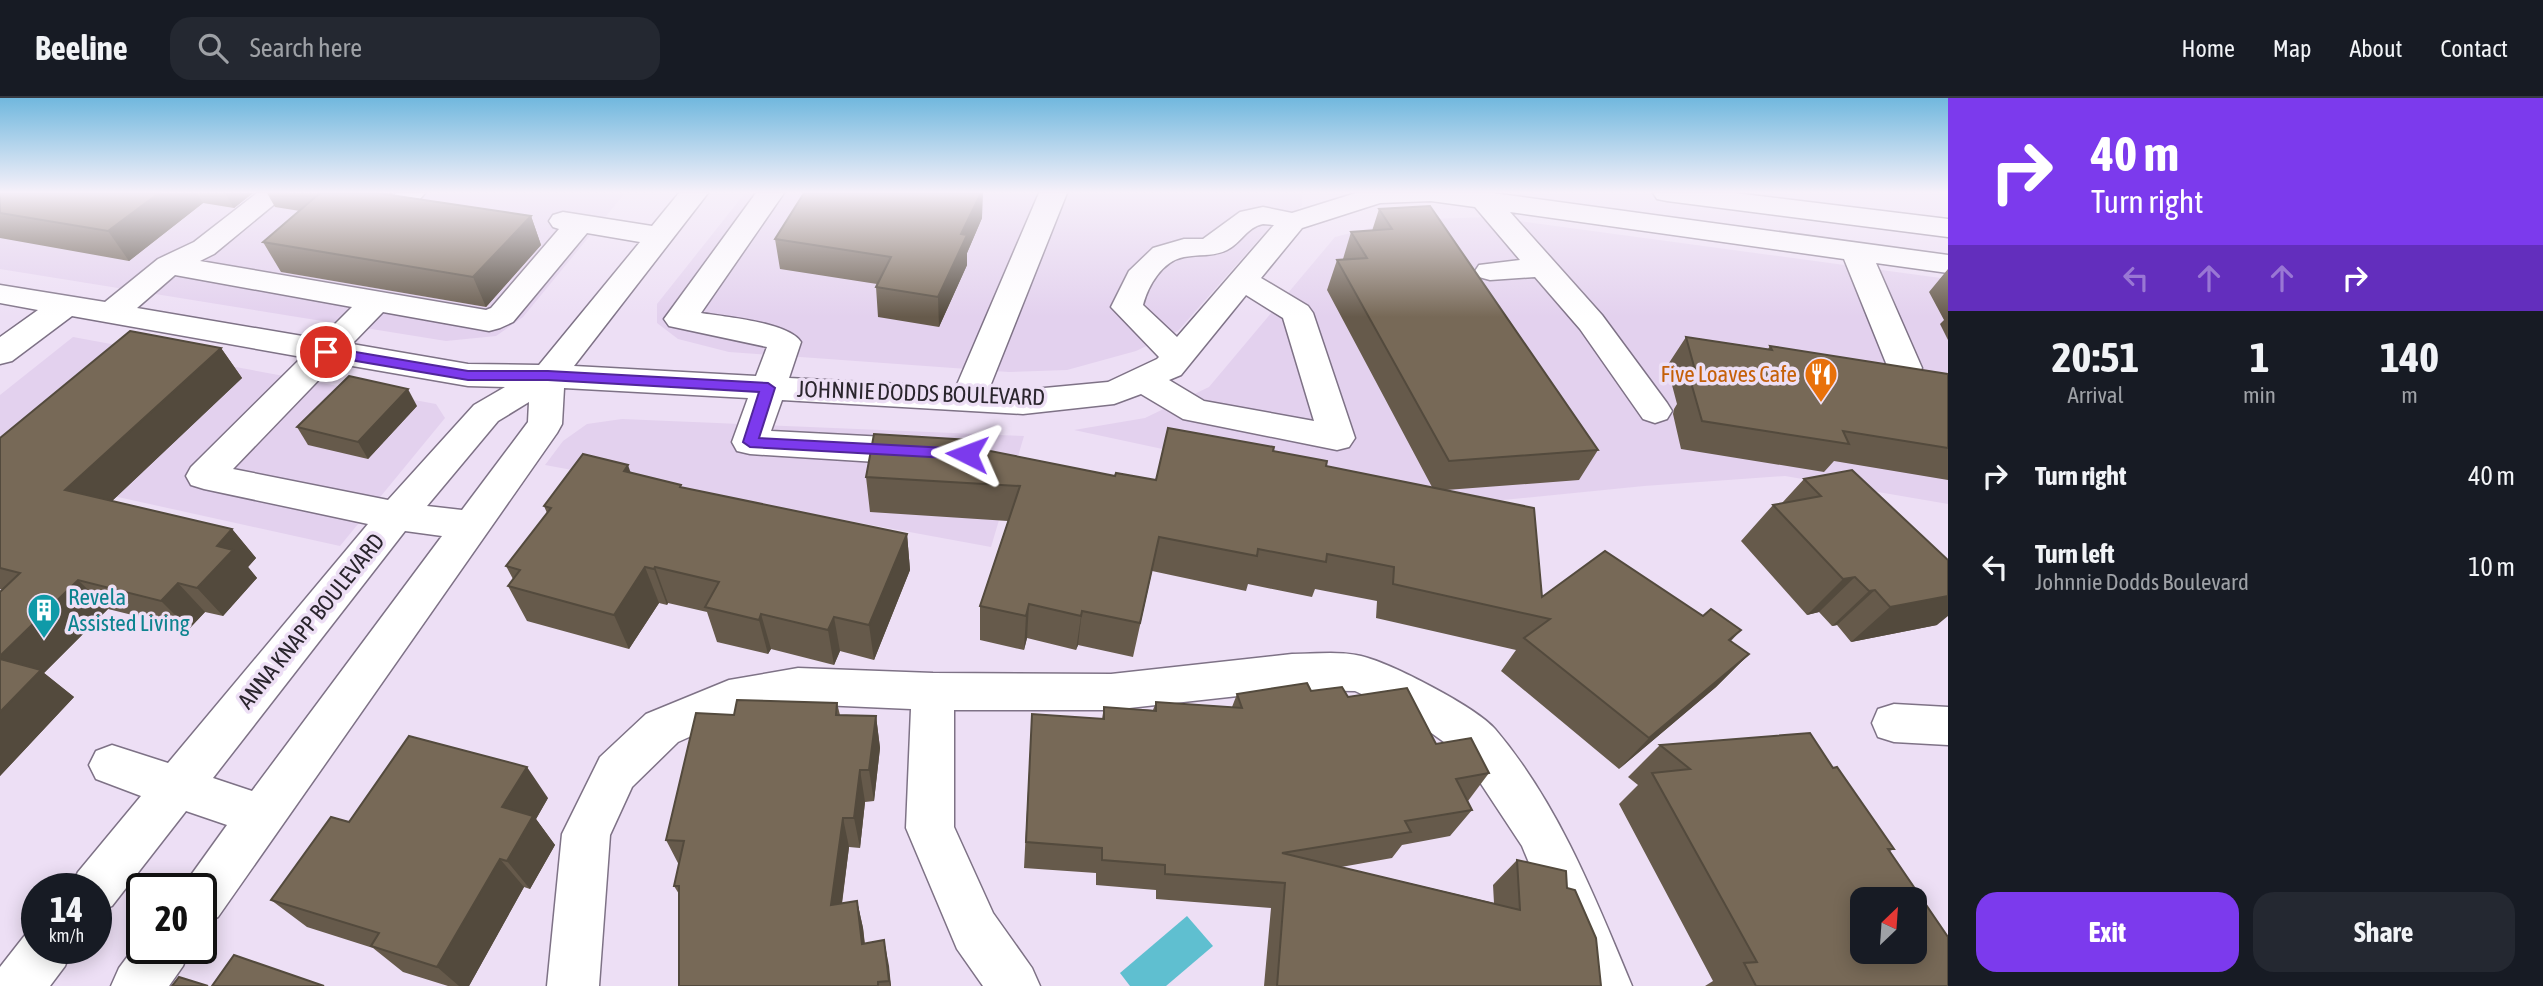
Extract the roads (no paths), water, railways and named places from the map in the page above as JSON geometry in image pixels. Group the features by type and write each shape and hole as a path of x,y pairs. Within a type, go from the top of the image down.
{"main road":[{"path":"111,313 169,264 205,248 222,234"},
{"path":"169,264 489,321 502,315 569,234"},
{"path":"649,234 659,236"},
{"path":"740,234 680,319 759,333 785,342 750,442 953,453"},
{"path":"968,398 1037,234"},
{"path":"1177,356 1163,339 1144,326 1127,307 1135,281 1166,254 1181,247 1206,248 1220,243 1229,234"},
{"name":"JOHNNIE DODDS BOULEVARD","path":"52,303 468,375 548,376 1023,402 1114,393 1169,367 1281,234"},
{"path":"1515,234 1591,322 1655,411"},
{"path":"1735,234 1948,264"},
{"name":"ANNA KNAPP BOULEVARD","path":"108,873 396,516 486,412 548,376 659,236"},
{"path":"1856,251 1905,368"},
{"path":"1490,271 1544,267"},
{"path":"1142,379 1195,411 1337,438 1297,313 1243,280"},
{"path":"0,294 52,303"},
{"path":"375,302 204,476 396,516 472,526"},
{"path":"0,328 52,303"},
{"path":"0,353 52,303"},
{"path":"134,350 166,323"},
{"path":"217,878 545,424 548,376"},
{"path":"573,986 586,834 616,772 662,728 729,699 797,686 933,691 1111,692 1293,672 1359,673 1420,701 1478,741 1540,832 1606,986"},
{"path":"933,691 930,828 975,931 1014,986"},
{"path":"1894,723 1948,726"},
{"path":"112,765 263,816"},
{"path":"18,986 35,964"},
{"path":"137,986 153,964"}],"water":[{"path":"1187,916 1213,946 1166,986 1130,986 1120,973"}],"place":[{"name":"Five Loaves Cafe","path":"1821,404"},
{"name":"Revela Assisted Living","path":"44,640"}]}
